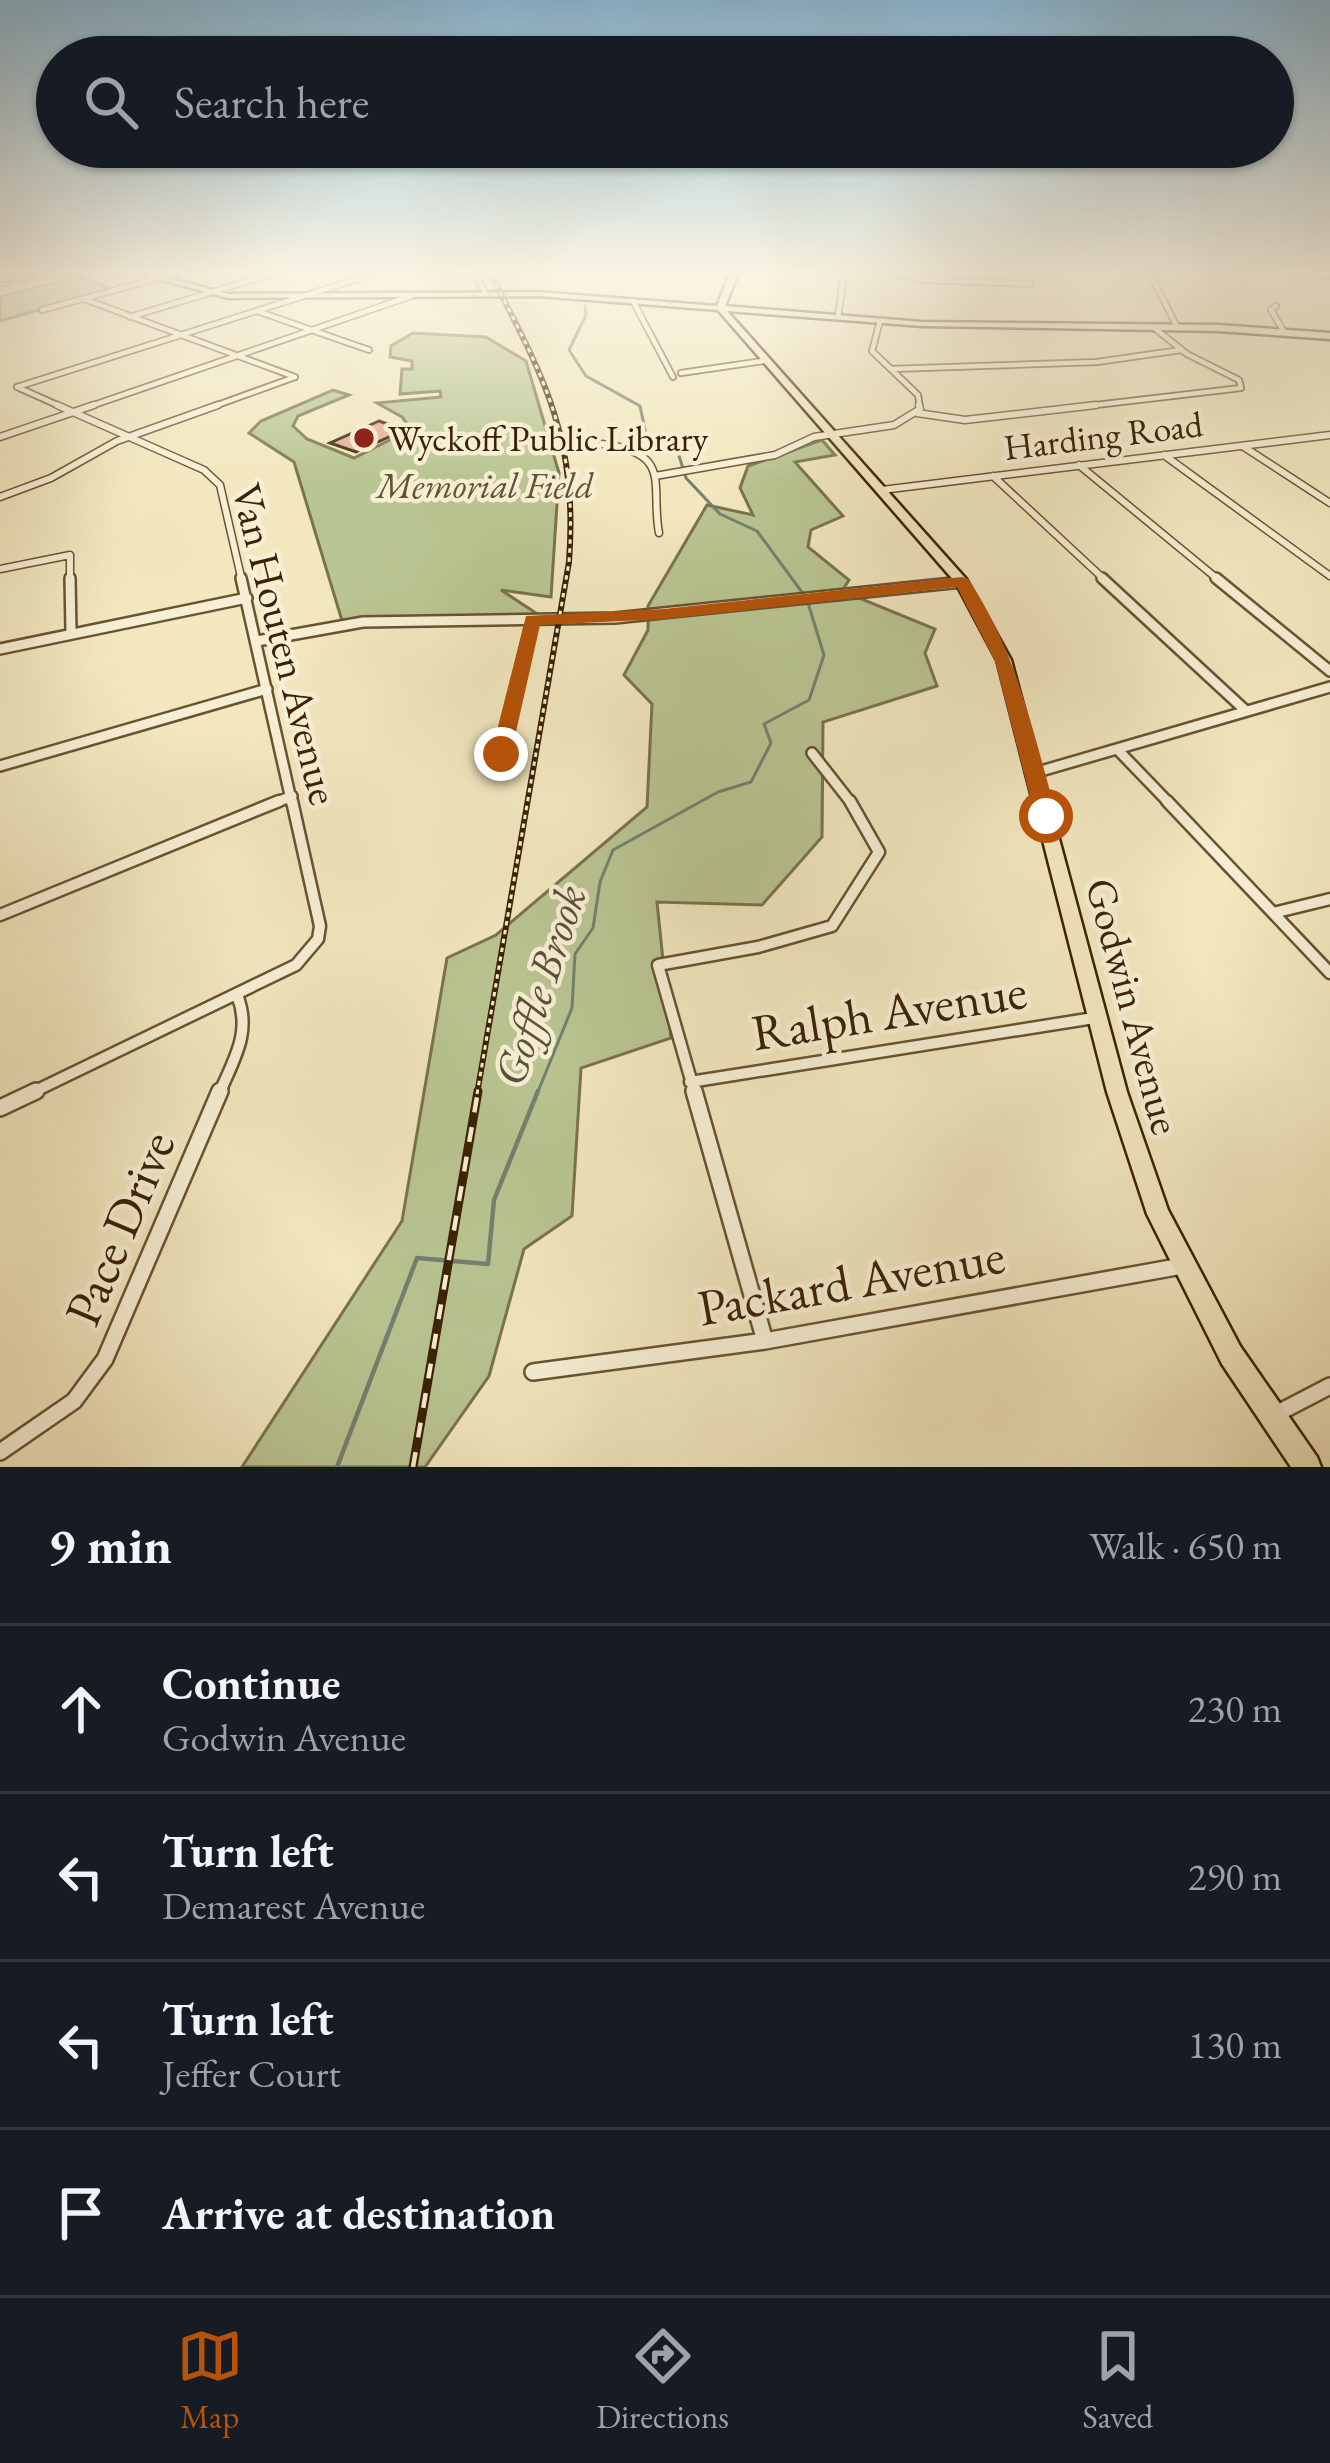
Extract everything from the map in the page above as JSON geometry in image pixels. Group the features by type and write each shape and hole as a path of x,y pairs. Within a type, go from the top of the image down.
{"main road":[{"name":"Godwin Avenue","path":"747,341 834,434 962,582 985,616 1004,661 1135,1152 1182,1266 1271,1417 1307,1467"}],"street":[{"name":"Van Houten Avenue","path":"159,341 16,387 217,480 320,926 318,940 296,964 237,995"},
{"path":"0,497 51,478 92,452 295,377 197,341"},
{"path":"0,437 278,341"},
{"path":"344,341 369,350"},
{"path":"654,341 673,377"},
{"path":"875,341 872,351 918,395 917,413"},
{"path":"655,476 775,455 805,439 894,425 917,413 965,420 1241,388 1239,380 1171,341"},
{"path":"891,369 1096,362 1181,350"},
{"path":"682,373 763,361"},
{"name":"Harding Road","path":"882,490 1328,436"},
{"path":"602,444 635,450 655,476 659,532"},
{"path":"1242,446 1330,503"},
{"path":"1164,455 1330,575"},
{"path":"1079,465 1330,671"},
{"path":"993,476 1246,711"},
{"path":"0,569 70,554 71,632"},
{"path":"256,640 363,622 664,614 962,582"},
{"path":"0,649 247,598"},
{"path":"488,767 501,754 532,620"},
{"path":"1034,773 1330,687"},
{"path":"0,766 268,689"},
{"path":"1117,749 1330,973"},
{"path":"765,1341 658,964 758,947 832,926 879,852 841,785 812,753"},
{"path":"0,915 292,796"},
{"path":"1273,913 1330,898"},
{"path":"0,1108 237,995"},
{"name":"Pace Drive","path":"0,1452 74,1401 105,1359 244,1036 245,1015 237,995"},
{"name":"Ralph Avenue","path":"691,1082 1100,1017"},
{"name":"Packard Avenue","path":"533,1372 765,1341 1182,1266"},
{"path":"1271,1417 1330,1386"}],"green space":[{"name":"Memorial Field","path":"399,341 493,341 526,361 559,473 551,597 501,590 545,619 343,624 294,462 249,433 261,421 333,390 349,395 298,416 293,426 307,439 354,458 411,429 402,417 377,403 441,397 440,391 400,394 402,369 412,369 412,361 390,357 391,346"},
{"path":"822,440 835,455 795,462 843,516 811,530 808,547 849,580 842,591 935,629 925,653 937,686 823,722 822,837 762,905 657,902 671,1038 581,1068 572,1216 524,1249 489,1376 425,1467 242,1467 402,1221 447,958 496,935 647,807 652,704 624,675 648,630 648,606 707,505 753,515 740,488 748,466"}],"building":[{"name":"Wyckoff Public Library","path":"379,421 404,430 356,452 330,443"}],"waterway":[{"name":"Goffle Brook","path":"573,341 569,350 586,376 640,406 647,439 674,440 686,478 720,514 757,531 804,595"},
{"name":"Goffle Brook","path":"537,1094 572,1008 575,954 593,928 600,882 613,850 718,792 751,782 771,743 764,724 809,700 824,655 808,603"},
{"name":"Goffle Brook","path":"337,1467 417,1258 488,1264 494,1200 538,1091"}],"railway":[{"path":"477,1094 569,562 568,480 562,444 525,341"},
{"path":"413,1467 478,1091"}],"place":[{"name":"Wyckoff Public Library","path":"364,438"}],"route":[{"path":"501,754 532,620 664,614 962,582 985,616 1004,661 1046,816"}]}
